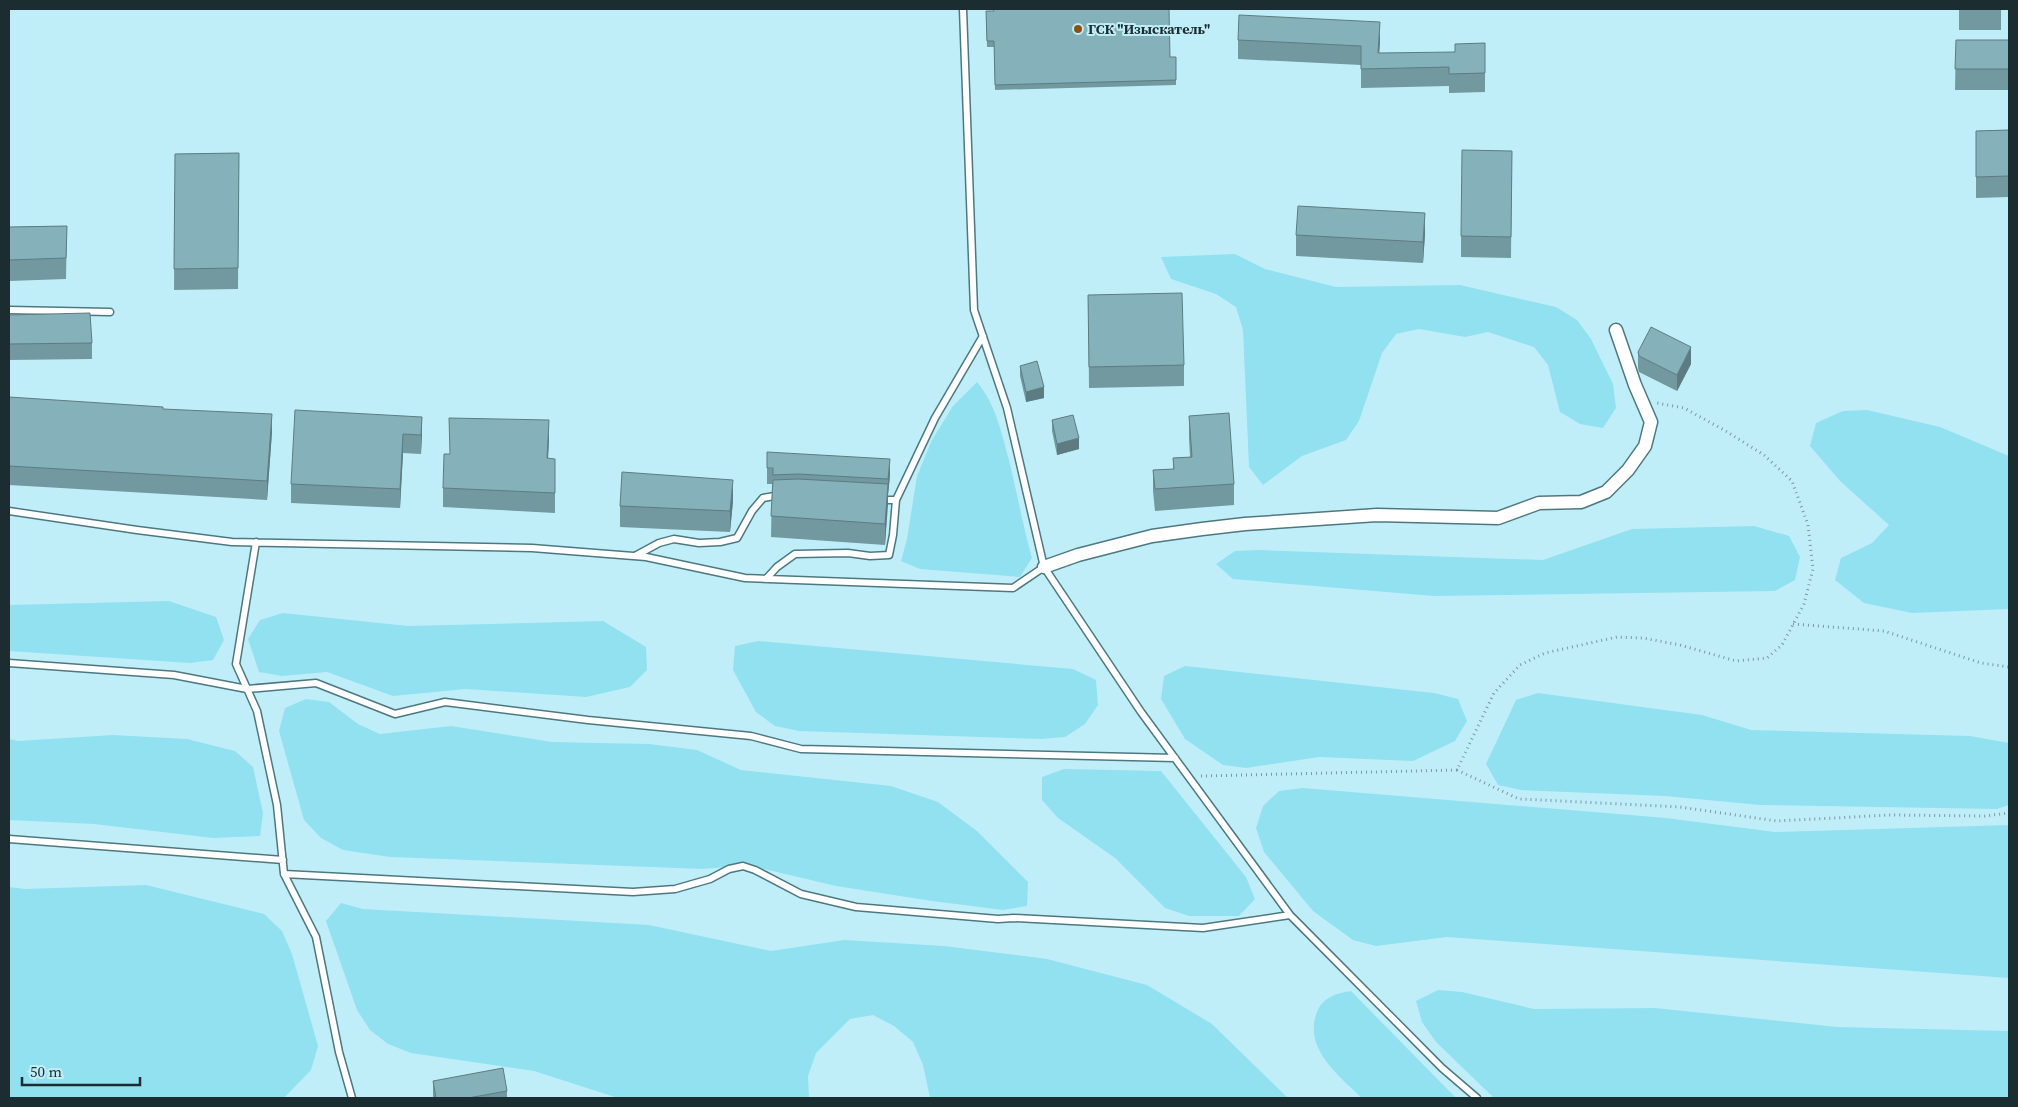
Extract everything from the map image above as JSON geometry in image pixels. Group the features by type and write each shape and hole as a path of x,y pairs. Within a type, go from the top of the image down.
{"street":[{"path":"1044,567 1078,555 1152,536 1219,527 1377,515 1498,518 1539,503 1581,502 1606,492 1628,470 1645,446 1651,422 1616,330"}],"lane":[{"path":"963,9 974,310 1006,408 1044,567 1141,712 1290,914 1442,1068 1477,1098"},
{"path":"9,310 110,312"},
{"path":"766,579 795,554 848,553 870,556 889,554 893,535 896,500 935,418 983,336"},
{"path":"635,556 659,543 674,539 700,543 720,542 737,538 752,511 762,498 784,495"},
{"path":"870,500 896,500"},
{"path":"9,511 232,542 532,548 635,556 745,578 1012,588 1044,567"},
{"path":"256,542 236,664 257,711 277,805 284,874 316,937 339,1052 352,1098"},
{"path":"9,663 174,675 247,689 316,683 395,714 445,702 588,720 751,736 801,749 1175,758"},
{"path":"9,838 283,860"},
{"path":"284,874 632,892 675,888 710,879 729,869 743,866 756,870 801,894 866,908 998,919 1014,918 1204,928 1290,914"}],"path":[{"path":"1457,770 1494,692 1520,665 1545,653 1617,637 1643,638 1680,645 1736,660 1767,658 1782,645 1804,604 1813,569 1808,524 1792,481 1764,455 1684,408 1642,400"},
{"path":"1793,624 1884,630 1981,663 2009,667"},
{"path":"1188,776 1457,770 1519,799 1680,807 1777,821 1890,815 1985,816 2009,813"}],"shaded area":[{"path":"1235,254 1265,269 1336,287 1460,285 1556,307 1577,320 1591,339 1613,384 1616,408 1603,428 1580,424 1560,412 1548,365 1534,347 1488,332 1465,337 1419,329 1396,334 1382,353 1359,421 1346,440 1302,456 1263,485 1249,467 1243,330 1236,307 1216,294 1171,279 1161,257"},
{"path":"977,382 989,400 1000,429 1032,558 1020,577 920,569 901,561 907,539 917,476 932,440 953,406"},
{"path":"1867,410 1940,427 2009,456 2009,609 1912,613 1864,603 1835,580 1841,558 1872,543 1889,525 1840,481 1810,446 1816,423 1843,411"},
{"path":"1754,526 1789,536 1800,557 1795,580 1775,591 1434,596 1233,579 1216,564 1235,551 1259,550 1543,560 1632,529"},
{"path":"169,601 216,617 224,640 213,660 190,663 9,651 9,605"},
{"path":"283,613 408,626 603,621 646,647 647,670 630,687 586,697 466,689 393,696 327,672 282,676 259,672 248,639 260,620"},
{"path":"758,641 1073,669 1096,680 1098,705 1085,724 1065,737 1041,739 799,731 775,726 756,712 733,670 735,646"},
{"path":"1185,666 1434,693 1458,699 1467,721 1455,741 1413,761 1319,757 1246,768 1223,765 1185,739 1161,699 1164,676"},
{"path":"1538,693 1702,715 1751,730 1970,736 2009,743 2009,805 1997,809 1760,805 1665,796 1521,790 1498,785 1486,764 1516,700"},
{"path":"306,699 329,702 358,724 380,734 451,726 552,742 649,744 697,750 741,770 891,786 938,802 977,831 1028,882 1027,906 1003,910 932,901 836,886 747,865 703,869 390,857 343,850 321,838 304,820 279,731 285,708"},
{"path":"113,735 187,739 235,751 253,767 263,813 260,836 213,838 94,824 9,820 9,739 18,741"},
{"path":"1064,769 1161,771 1246,877 1255,899 1239,916 1189,916 1165,908 1115,858 1058,818 1042,800 1042,777"},
{"path":"1303,788 1666,818 1775,832 2009,825 2009,978 1447,937 1376,946 1353,940 1313,911 1264,852 1256,828 1263,806 1279,791"},
{"path":"146,885 264,914 282,931 292,954 318,1046 311,1070 284,1098 9,1097 9,887 25,889"},
{"path":"341,903 363,909 649,925 771,951 844,940 944,946 1047,959 1147,985 1212,1024 1288,1098 930,1098 923,1065 913,1042 894,1026 873,1015 850,1019 816,1053 808,1076 809,1098 618,1098 534,1071 411,1053 388,1044 370,1030 357,1010 326,921"},
{"path":"1438,990 1462,992 1534,1009 1655,1008 1837,1027 2009,1031 2009,1098 1494,1098 1436,1042 1422,1022 1416,1001"},
{"path":"1351,991 1456,1098 1362,1098 1343,1080 1325,1060 1319,1049 1314,1025 1317,1012 1327,999"}],"building":[{"path":"993,9 1169,9 1170,57 1176,57 1176,80 995,85 994,41 987,41 986,11 994,11"},
{"path":"1239,15 1380,22 1378,53 1455,52 1455,44 1485,43 1485,73 1449,74 1449,67 1361,69 1361,46 1238,40"},
{"path":"1956,40 2009,40 2009,69 1955,69"},
{"path":"2009,130 2009,176 1976,177 1976,131"},
{"path":"1462,150 1512,151 1511,237 1461,236"},
{"path":"239,153 238,268 174,269 175,154"},
{"path":"1298,206 1425,213 1423,242 1296,235"},
{"path":"67,226 66,258 9,260 9,227"},
{"path":"1182,293 1184,365 1089,367 1088,295"},
{"path":"90,313 92,343 9,344 9,315"},
{"path":"1651,327 1691,347 1677,375 1639,356 1638,352"},
{"path":"1037,361 1044,387 1026,392 1020,366"},
{"path":"9,397 163,407 163,409 272,414 267,481 9,466"},
{"path":"295,410 422,417 421,435 403,434 400,489 291,484"},
{"path":"1229,413 1234,484 1155,489 1153,470 1174,469 1173,458 1192,457 1189,416"},
{"path":"1073,415 1079,438 1057,444 1052,420"},
{"path":"449,418 549,420 547,458 555,459 555,493 443,488 444,454 450,454"},
{"path":"767,452 890,459 888,479 798,474 773,475 773,468 767,468"},
{"path":"622,472 733,480 730,511 620,506"},
{"path":"798,479 888,484 885,524 771,516 773,480"},
{"path":"503,1068 507,1091 468,1098 436,1098 433,1081"}],"place":[{"name":"ГСК \"Изыскатель\"","path":"1078,29"}]}
